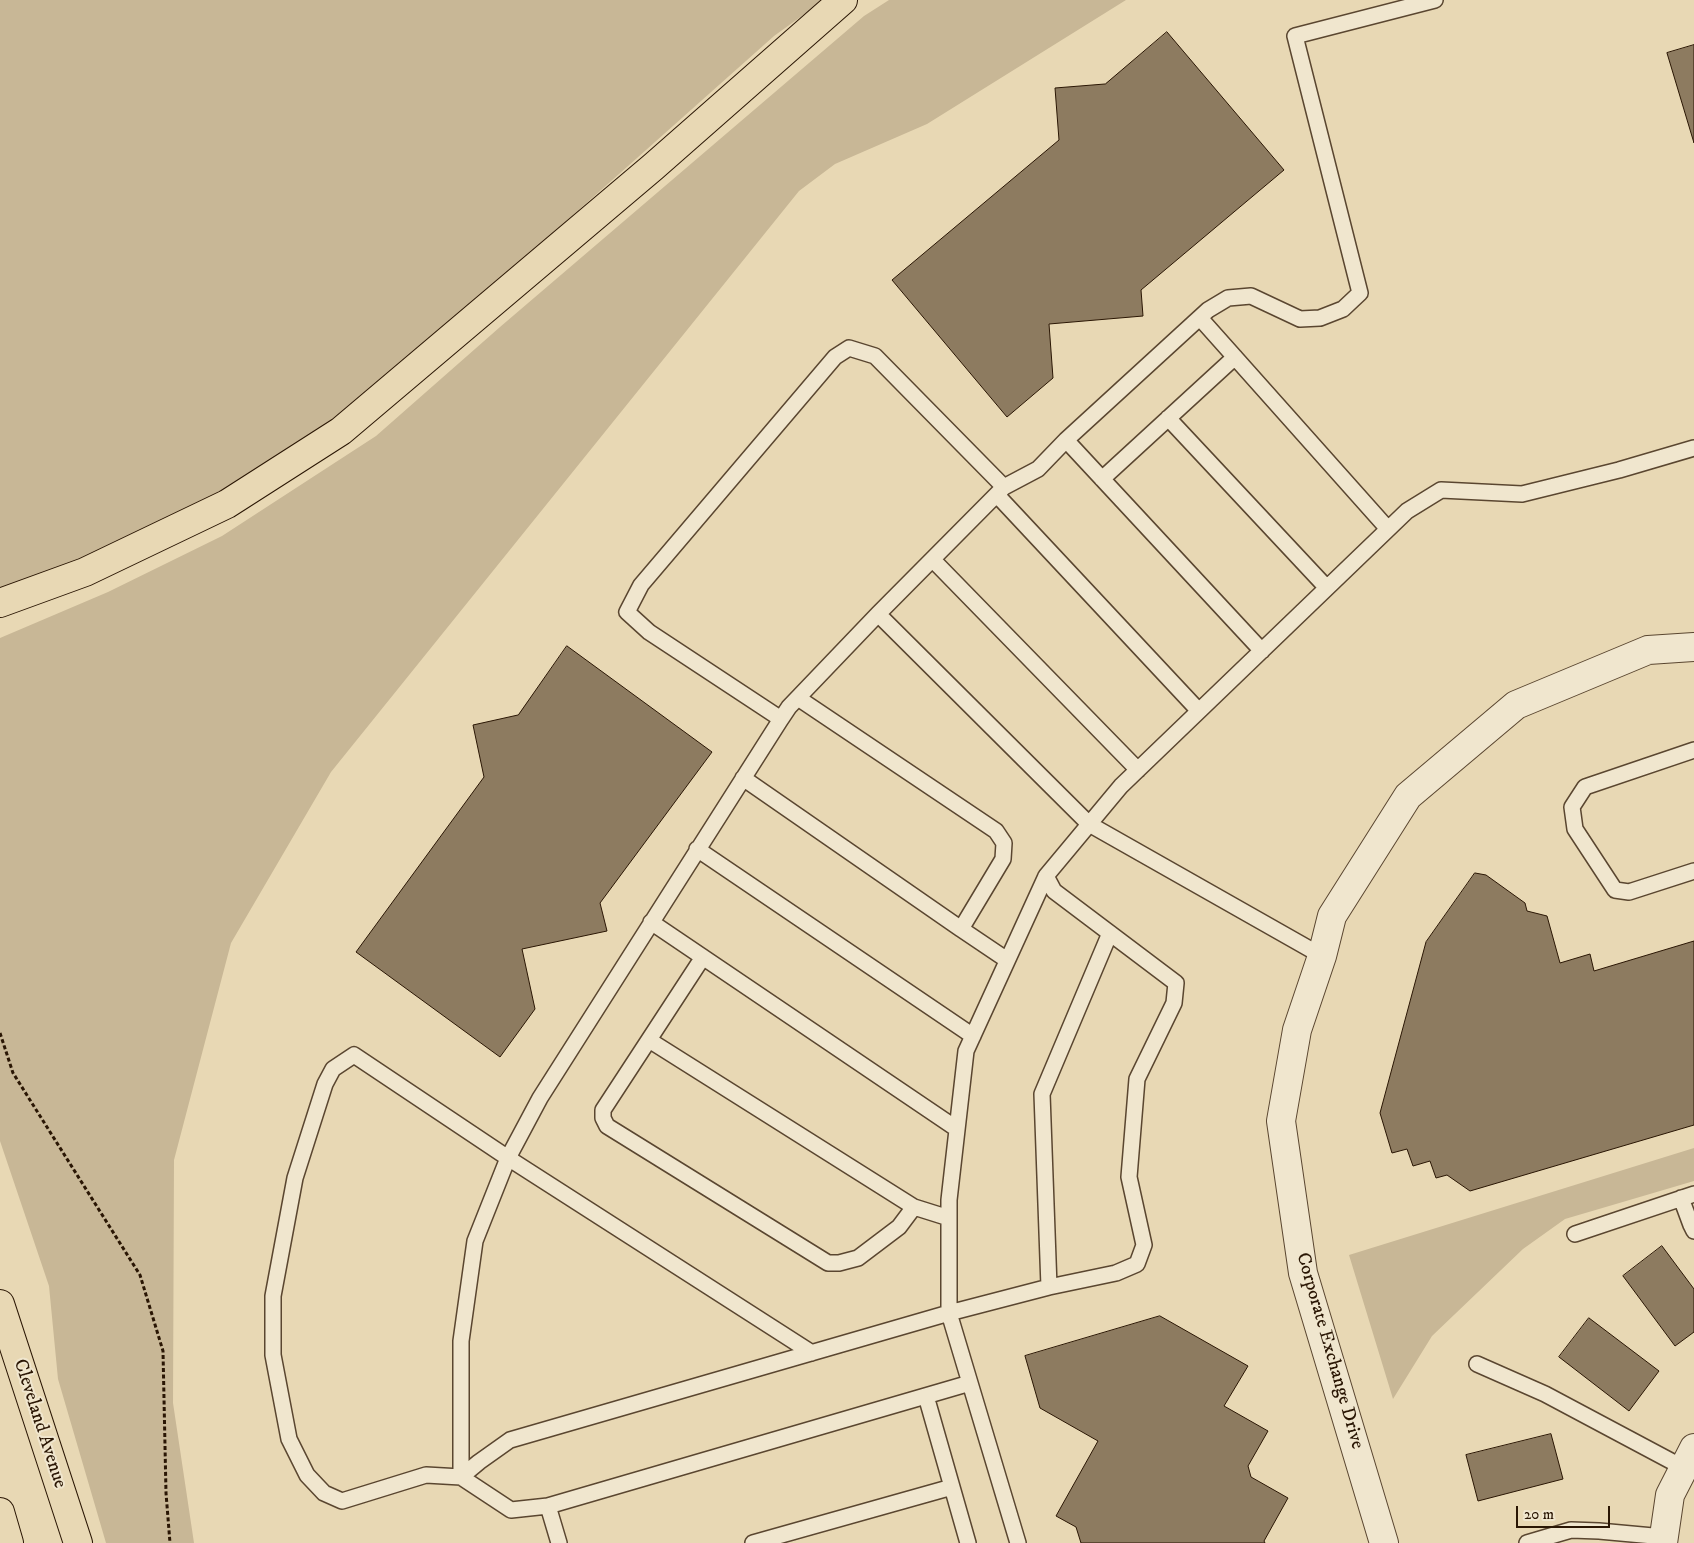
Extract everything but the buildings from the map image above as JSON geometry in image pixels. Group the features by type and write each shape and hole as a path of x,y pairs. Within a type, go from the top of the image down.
{"main road":[{"path":"0,603 85,572 228,504 341,431 653,167 844,0"},
{"name":"Cleveland Avenue","path":"0,1304 78,1543"},
{"path":"0,1512 9,1543"}],"street":[{"name":"Corporate Exchange Drive","path":"1384,1543 1302,1272 1281,1122 1297,1030 1322,956 1332,916 1408,796 1516,705 1648,650 1694,647"},
{"path":"1664,1540 1670,1495 1689,1458"}],"lane":[{"path":"461,1477 461,1341 475,1241 508,1158 540,1098 781,719 798,698 878,614 1000,491 1038,469 1066,440 1208,310 1228,298 1251,296 1300,319 1320,318 1343,309 1360,293 1294,36 1435,0"},
{"path":"1200,318 1388,529"},
{"path":"781,719 649,632 627,612 641,585 835,357 849,348 875,356 1199,711"},
{"path":"1102,479 1235,357"},
{"path":"1168,418 1326,588"},
{"path":"1066,440 1262,651"},
{"path":"1018,1543 948,1313 949,1200 966,1051 1046,876 1121,786 1407,511 1441,490 1522,494 1619,470 1694,448"},
{"path":"933,560 1138,770"},
{"path":"878,614 1089,824 1322,956"},
{"path":"798,698 996,831 1004,843 1002,858 960,929"},
{"path":"1694,750 1584,787 1572,807 1575,829 1615,890 1629,892 1694,871"},
{"path":"743,778 960,929 1008,960"},
{"path":"698,849 972,1036"},
{"path":"461,1477 478,1462 510,1440 948,1313 1049,1287 1116,1273 1137,1264 1144,1245 1129,1177 1137,1079 1174,1003 1176,983 1054,891 1046,876"},
{"path":"651,922 957,1129"},
{"path":"1049,1287 1042,1094 1110,933"},
{"path":"702,957 603,1110 603,1118 607,1126 828,1263 840,1263 858,1258 899,1227 914,1207"},
{"path":"649,1040 914,1207 949,1218"},
{"path":"812,1353 508,1158 354,1055 333,1069 325,1084 295,1178 274,1296 273,1355 289,1439 307,1475 324,1493 342,1501 426,1475 461,1477 512,1510 548,1506 970,1383"},
{"path":"1575,1234 1688,1196 1691,1226 1694,1231"},
{"path":"1477,1364 1689,1458"},
{"path":"926,1396 968,1543"},
{"path":"753,1543 952,1487"},
{"path":"548,1506 559,1543"},
{"path":"1527,1543 1570,1530 1599,1531 1664,1540"}],"path":[{"path":"0,1033 13,1073 140,1275 163,1351 166,1493 170,1543"}],"shaded area":[{"path":"0,0 824,0 774,36 399,370 302,443 225,492 0,598"},
{"path":"889,0 1126,0 927,124 835,164 799,191 331,772 231,943 174,1160 173,1403 194,1543 106,1543 58,1379 49,1286 0,1141 0,638 108,592 222,536 376,436 500,327 864,16"},
{"path":"1694,1148 1694,1181 1565,1219 1523,1249 1432,1336 1393,1399 1349,1255"}]}
